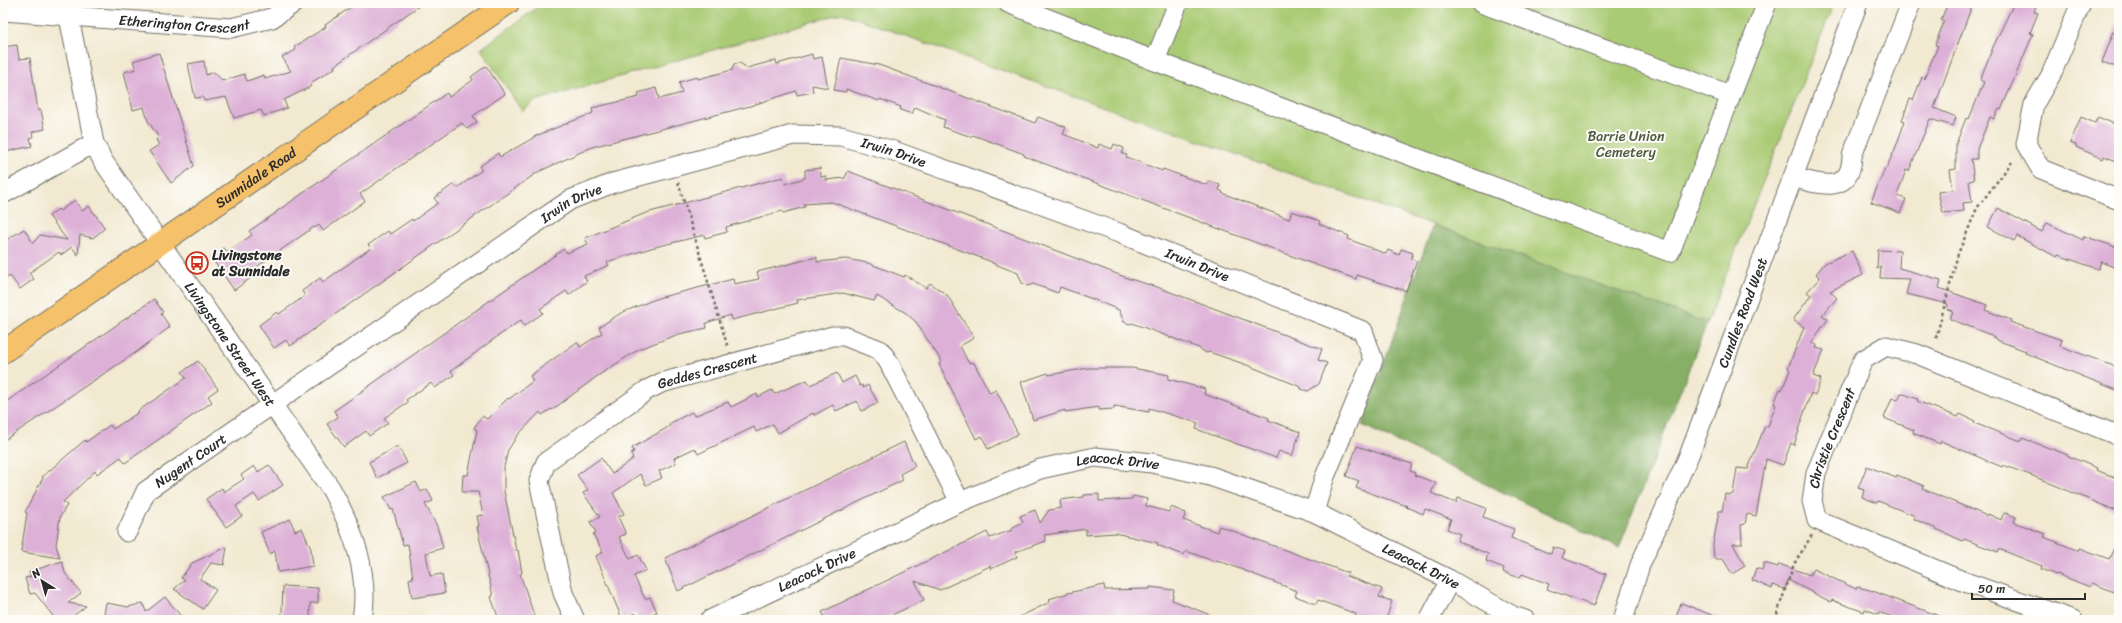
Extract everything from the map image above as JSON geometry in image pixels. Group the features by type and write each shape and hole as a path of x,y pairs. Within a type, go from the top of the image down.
{"main road":[{"name":"Sunnidale Road","path":"3,352 508,3"}],"street":[{"name":"Etherington Crescent","path":"3,12 71,10 231,28 272,18 294,3"},
{"path":"1008,3 1155,61 1670,252 1767,3"},
{"path":"1155,61 1178,3"},
{"path":"1480,3 1730,95"},
{"name":"Cundles Road West","path":"1623,620 1640,565 1690,453 1858,3"},
{"path":"1793,177 1827,186 1839,182 1848,173 1852,156 1911,3"},
{"path":"2081,3 2051,75 2034,104 2026,144 2041,169 2119,200"},
{"name":"Livingstone Street West","path":"71,10 94,143 103,161 159,243 331,489 352,532 362,569 364,592 362,620"},
{"name":"Irwin Drive","path":"271,404 570,200 613,183 793,135 841,136 894,151 1119,233 1363,331 1373,360 1324,479 1314,512"},
{"path":"3,194 94,143"},
{"name":"Geddes Crescent","path":"575,620 563,593 539,481 546,462 647,390 661,383 732,362 833,336 844,336 880,350 888,361 960,502"},
{"name":"Christie Crescent","path":"1821,522 1817,520 1812,501 1816,473 1863,360 1886,346 1917,354 2119,436"},
{"name":"Nugent Court","path":"127,532 146,491 271,404"},
{"name":"Leacock Drive","path":"710,620 960,502 1040,469 1095,457 1152,462 1210,476 1314,512 1450,580 1513,616 1525,620"},
{"path":"1821,522 1966,582 2073,620"},
{"path":"1429,620 1450,580"}],"path":[{"path":"1936,338 1958,254 1977,208 2012,162"},
{"path":"674,166 732,362"},
{"path":"1775,620 1794,564 1821,522"}],"green space":[{"name":"Barrie Union Cemetery","path":"543,3 1834,3 1707,323 842,13 535,101 522,111 481,49"},
{"path":"1433,225 1707,323 1619,548 1362,425"}],"building":[{"path":"357,3 423,3 334,66 335,68 312,82 310,87 284,100 287,108 264,116 261,110 234,118 226,97 204,101 203,97 195,98 188,64 204,61 206,75 214,72 223,81 244,74 247,81 264,75 265,79 291,71 282,57 296,50 294,47 326,27 325,25"},
{"path":"1948,3 1973,3 1934,108 1956,117 1953,126 1930,119 1909,171 1906,170 1897,196 1906,199 1900,213 1871,202 1885,168 1886,169 1895,149 1905,121 1902,120 1910,99 1913,100 1922,77 1924,79 1938,46 1935,45 1944,21 1941,20"},
{"path":"2014,3 2037,3 2034,12 2038,13 2030,33 2033,34 2001,110 1999,109 1994,119 1990,117 1977,149 1977,159 1971,159 1974,180 1969,181 1972,202 1963,203 1964,211 1943,213 1938,192 1953,190 1950,170 1956,169 1956,144 1966,118 1969,119 1984,82 1980,80 1993,47"},
{"path":"2119,21 2119,68 2102,62"},
{"path":"17,45 19,59 30,58 38,111 41,110 45,129 32,132 33,137 30,138 32,146 5,152 3,145 3,47"},
{"path":"159,53 194,166 171,183 149,151 159,145 156,140 159,138 148,121 144,107 133,110 124,72 136,69 133,61"},
{"path":"812,54 813,59 822,57 828,88 812,85 813,92 797,95 796,91 750,106 592,147 538,172 290,346 286,340 274,348 259,325 277,312 279,314 305,296 302,291 320,278 323,282 371,248 368,245 388,231 390,234 412,219 413,221 438,203 434,198 454,184 457,188 482,170 479,167 498,153 500,157 533,137 593,113 592,108 639,97 638,93 656,88 659,99 682,93 679,82 697,77 698,79 732,70 734,64 740,63 747,68 776,60 777,64"},
{"path":"841,58 879,65 1035,123 1038,117 1066,127 1063,134 1098,148 1099,144 1112,149 1114,144 1124,148 1122,154 1127,155 1126,157 1162,171 1163,169 1207,185 1209,181 1220,185 1219,190 1223,192 1222,193 1289,219 1292,211 1320,221 1319,224 1349,236 1348,239 1386,254 1388,250 1399,255 1401,249 1413,253 1411,259 1417,261 1406,291 1357,275 1356,279 1324,268 1024,156 1024,154 973,135 972,137 943,127 945,120 915,107 912,114 900,110 901,107 880,99 879,101 846,89 846,92 834,90"},
{"path":"486,66 505,94 473,116 477,122 467,129 462,123 360,194 365,201 323,231 319,225 314,227 255,268 258,273 234,290 211,257 224,248 227,252 252,235 249,231 447,93 449,97 473,80 471,77"},
{"path":"2081,117 2095,123 2098,117 2119,126 2119,162 2104,156 2103,159 2070,143"},
{"path":"820,168 821,177 826,176 826,180 845,178 848,171 1130,279 1157,287 1322,349 1318,360 1327,363 1319,384 1308,391 1301,389 1301,387 1247,365 1209,352 1206,353 1199,348 1132,323 1130,324 1124,322 1119,310 1095,300 1060,287 1058,293 1033,284 1028,286 1022,283 1018,273 832,202 804,204 805,207 783,213 782,211 726,227 727,232 705,238 704,235 651,248 607,262 609,265 584,276 587,281 569,295 566,291 540,309 543,313 524,326 521,320 494,339 451,371 454,375 435,388 431,383 406,400 408,402 384,418 388,423 369,436 366,431 344,447 327,424 338,417 334,411 564,249 567,253 588,244 585,238 646,213 783,177 785,184 805,178 805,170"},
{"path":"75,200 82,211 89,206 105,228 93,238 80,235 78,255 72,247 61,255 59,252 29,273 34,279 20,289 10,276 3,280 3,242 24,229 33,243 40,235 67,240 49,216 58,209 60,211"},
{"path":"1998,208 2042,232 2047,223 2083,240 2084,236 2119,248 2119,269 2101,262 2098,269 2058,255 2057,257 2017,236 2014,241 1988,227"},
{"path":"1878,250 1900,251 1899,268 1941,280 1939,288 1987,305 1985,310 2011,320 2010,322 2062,340 2060,346 2119,368 2119,391 2025,353 2026,351 1999,341 1988,334 1950,319 1953,311 1947,309 1948,304 1906,294 1910,279 1880,278 1881,267 1877,269"},
{"path":"1852,251 1863,275 1830,291 1837,298 1822,315 1828,319 1811,343 1817,345 1816,348 1824,350 1813,376 1821,379 1815,395 1811,393 1794,445 1791,443 1783,465 1766,459 1756,516 1747,514 1745,524 1741,525 1742,544 1733,544 1745,566 1732,574 1723,559 1714,559 1713,545 1719,511 1722,511 1725,494 1733,494 1737,468 1748,469 1765,426 1768,426 1776,405 1774,404 1780,389 1782,390 1790,370 1788,368 1804,327 1793,320 1811,295 1807,292 1820,278 1816,274 1825,263"},
{"path":"817,257 817,262 846,259 868,263 904,277 905,275 926,288 930,283 947,295 974,338 960,346 968,362 974,363 990,393 996,390 1018,434 988,449 982,436 976,439 939,364 942,362 916,322 906,313 877,296 874,301 843,293 797,300 798,303 732,320 731,315 706,323 707,328 679,334 639,349 596,377 552,410 551,409 542,415 540,412 517,436 508,450 504,467 504,491 516,550 518,550 522,573 520,574 535,618 527,620 499,620 491,597 493,596 477,527 479,526 477,516 483,515 478,492 462,492 463,475 468,475 477,430 474,428 482,416 487,419 508,398 509,399 533,381 530,376 577,342 580,347 602,333 599,327 621,313 658,298 733,279 734,284 759,279 757,272"},
{"path":"154,299 163,312 161,314 170,327 135,353 3,441 3,404"},
{"path":"198,361 218,389 208,396 212,402 125,463 121,457 97,474 95,471 63,502 67,505 60,517 56,545 60,558 21,552 27,513 25,512 43,478 42,477 85,440 86,442 110,425 113,429 186,378 182,372"},
{"path":"1088,368 1132,368 1169,375 1168,379 1205,389 1204,394 1269,418 1268,420 1300,432 1292,456 1279,451 1276,458 1196,429 1198,423 1149,408 1149,412 1114,406 1114,409 1099,410 1099,407 1065,412 1065,410 1033,420 1021,382 1048,373 1049,375"},
{"path":"837,373 842,383 855,376 860,386 862,385 863,388 868,385 878,403 862,411 857,401 836,411 833,405 814,415 813,413 778,433 773,424 756,432 754,427 698,454 695,448 674,458 676,463 659,471 662,478 646,485 640,474 613,493 624,514 618,517 626,534 619,537 630,559 638,555 646,570 634,576 645,599 650,597 657,612 639,620 635,613 622,619 596,556 603,552 593,534 596,532 590,522 600,517 583,493 588,490 577,475 601,458 612,474 633,459 631,453 634,452 632,448 670,426 669,424 692,412 694,416 728,402 731,407 757,394 758,397 772,390 774,394 807,380 810,385"},
{"path":"1901,393 1958,417 1960,414 1975,421 1974,423 2021,441 2022,438 2068,455 2097,468 2096,470 2119,479 2119,512 2033,476 2003,465 2002,467 1941,441 1940,444 1913,433 1914,430 1884,418 1892,398 1898,400"},
{"path":"904,442 915,466 900,474 903,480 678,591 665,558"},
{"path":"398,446 407,463 377,478 369,462"},
{"path":"1357,446 1412,464 1410,471 1415,473 1414,475 1436,483 1431,493 1456,503 1458,498 1486,508 1483,517 1514,529 1511,538 1551,554 1553,547 1565,551 1562,558 1606,574 1594,606 1547,589 1549,584 1522,574 1520,578 1503,572 1504,568 1486,561 1488,554 1457,541 1460,534 1447,529 1451,519 1425,509 1423,514 1406,507 1407,506 1356,488 1359,481 1346,476"},
{"path":"269,465 283,485 259,501 254,494 236,506 242,516 226,527 206,499 222,488 224,492 244,479 241,475 254,466 258,472"},
{"path":"1867,466 1896,478 1897,475 1924,486 1923,489 1987,516 1988,514 2001,520 2004,512 2016,517 2014,522 2045,534 2044,537 2079,551 2080,548 2109,559 2119,537 2119,594 2092,583 2090,587 2057,574 2056,575 2041,569 2042,566 1999,549 1998,552 1964,539 1963,541 1914,519 1915,516 1878,501 1877,503 1862,497 1864,490 1858,488"},
{"path":"416,482 421,492 427,489 433,501 425,504 437,526 443,548 426,553 430,576 442,574 445,593 412,598 409,579 413,578 408,544 403,545 393,509 391,510 384,497"},
{"path":"1099,494 1099,501 1132,499 1133,496 1147,499 1146,506 1169,512 1171,507 1186,513 1183,520 1217,532 1219,526 1348,573 1346,576 1382,589 1379,597 1392,601 1386,620 1354,620 1356,614 1318,600 1316,604 1295,596 1297,591 1217,560 1216,562 1186,551 1184,555 1157,545 1158,543 1115,533 1086,535 1086,529 1044,535 1046,541 1015,552 1017,557 991,569 990,566 940,590 915,581 924,600 881,620 826,620 822,612 987,532 990,538 1012,530 1013,527 1023,522 1020,516 1035,510 1040,523 1049,510 1061,508 1060,500 1084,497 1084,495"},
{"path":"290,519 295,531 302,528 311,549 313,566 278,572 275,551 270,554 261,532"},
{"path":"227,547 224,565 211,563 200,579 216,590 203,609 174,589 185,580 181,578 192,563"},
{"path":"62,561 65,573 81,593 68,603 86,606 68,620 56,620 35,593 30,594 25,578 31,577 29,572"},
{"path":"1764,563 1778,567 1779,564 1810,575 1813,569 1856,589 1857,587 1870,590 1950,620 1900,620 1879,612 1878,614 1865,609 1864,612 1832,600 1831,602 1788,580 1785,589 1773,585 1772,589 1752,580 1756,568 1762,570"},
{"path":"1104,585 1105,590 1150,589 1150,587 1174,590 1172,600 1223,620 1013,620 1050,602 1049,599"},
{"path":"283,586 318,588 318,603 310,603 310,620 279,620 282,612"},
{"path":"165,597 184,620 103,620 106,603 129,607 143,603 146,612"},
{"path":"1681,603 1722,619 1722,620 1675,620"}],"place":[{"name":"Livingstone at Sunnidale","path":"197,263"}]}
